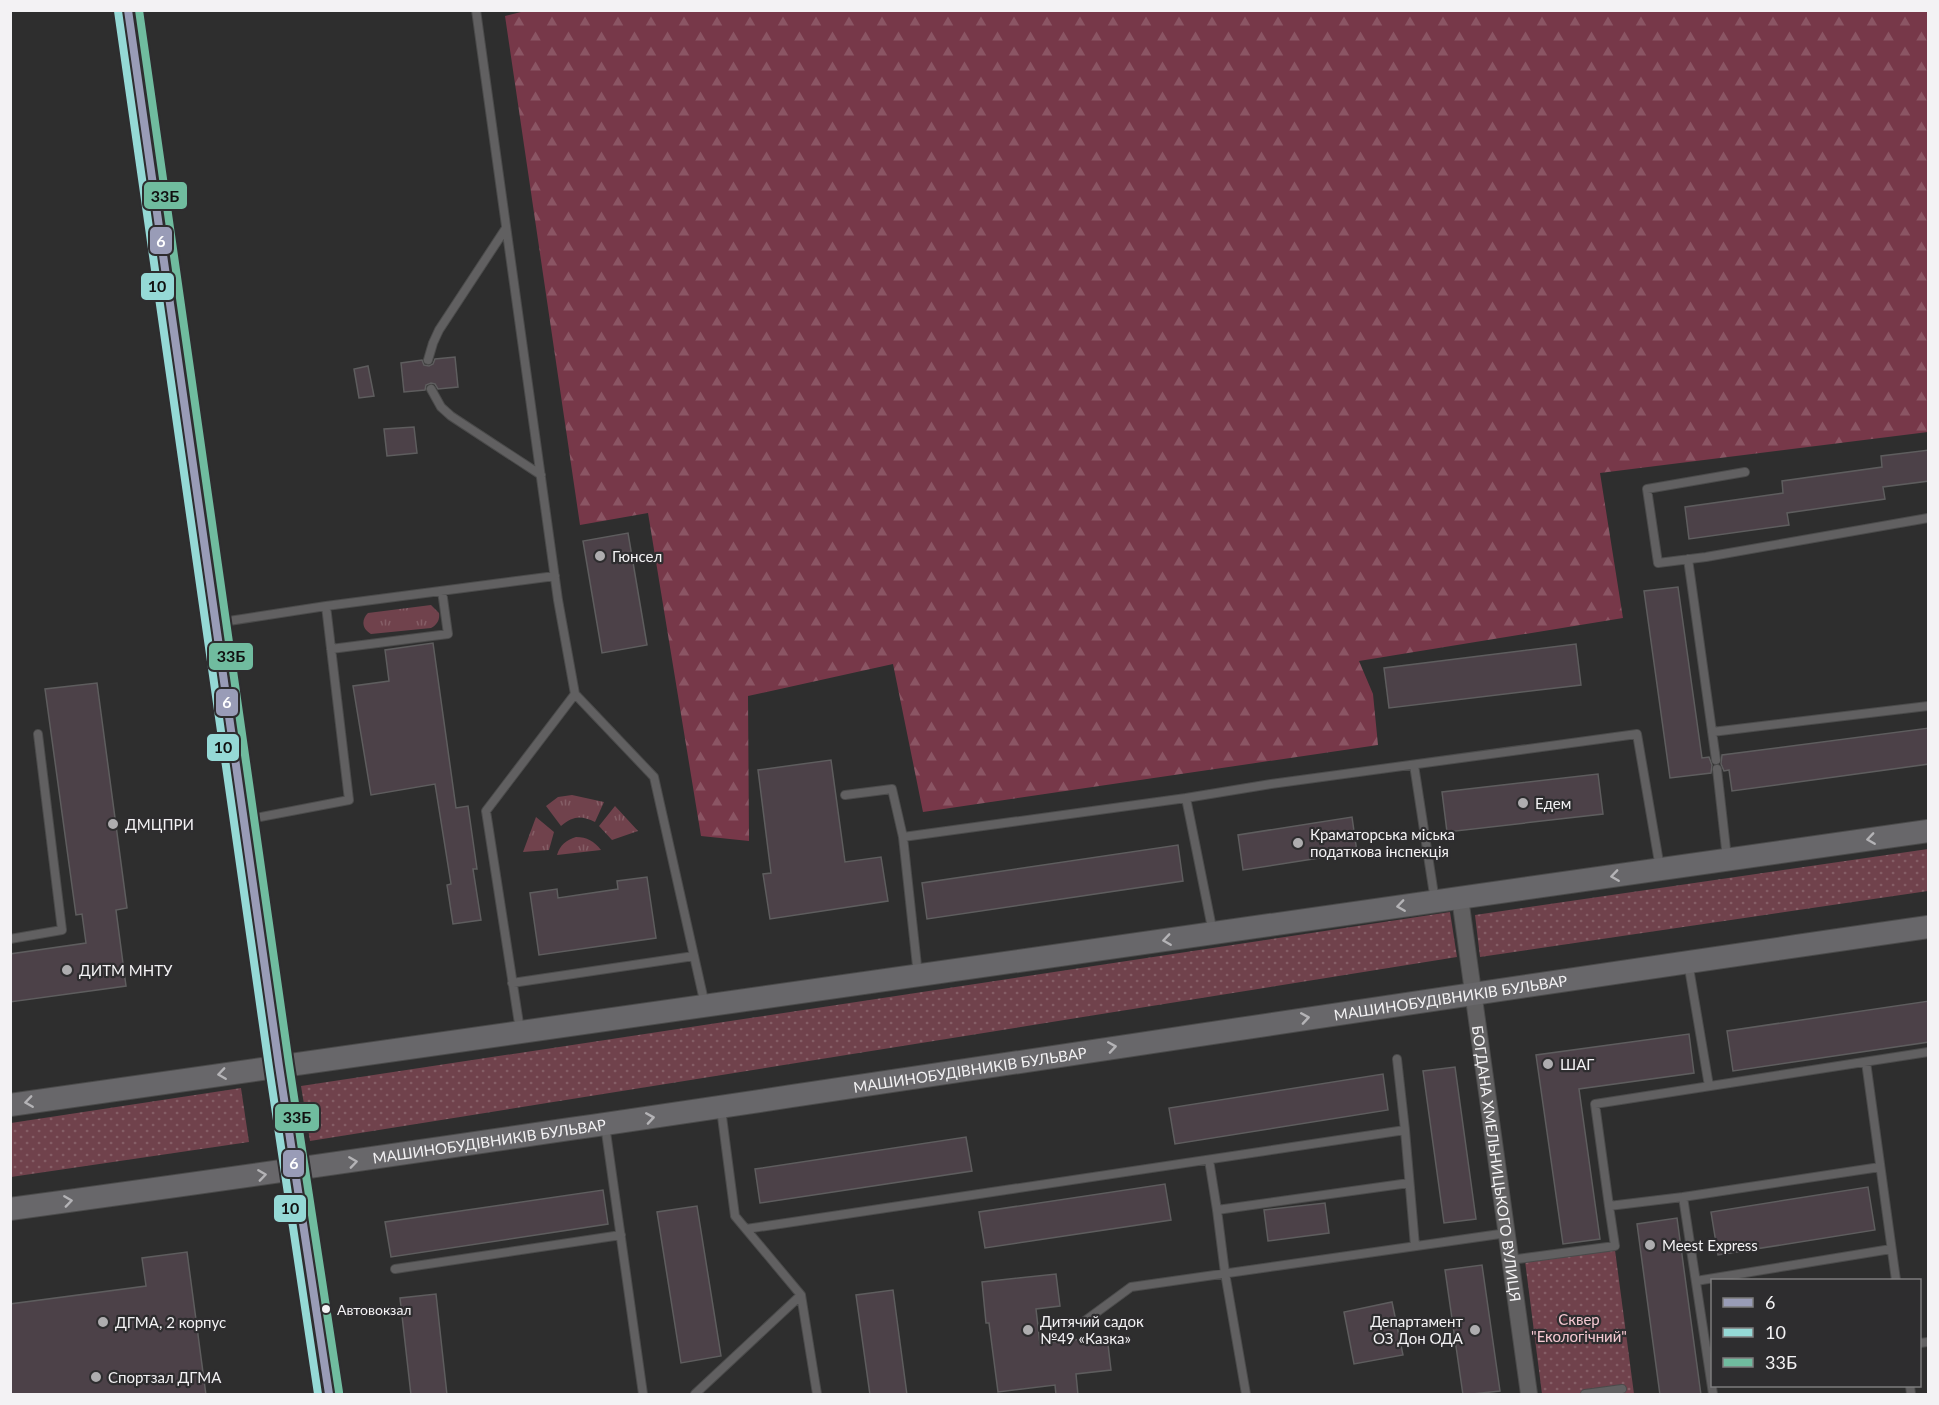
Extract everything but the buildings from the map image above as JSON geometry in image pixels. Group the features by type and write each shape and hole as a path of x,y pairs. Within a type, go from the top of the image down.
{"street":[{"path":"128,10 279,1066 329,1395"},
{"path":"10,1105 1929,831"},
{"name":"БОГДАНА ХМЕЛЬНИЦЬКОГО ВУЛИЦЯ","path":"1460,898 1529,1395"},
{"name":"МАШИНОБУДІВНИКІВ БУЛЬВАР","path":"10,1209 605,1125 1473,992 1929,927"}],"lane":[{"path":"476,10 555,576 575,694 654,777 705,1005"},
{"path":"428,360 432,343 439,330 506,228"},
{"path":"431,389 441,406 451,416 541,475"},
{"path":"1745,472 1647,489 1658,562 1688,559 1929,518"},
{"path":"1688,559 1728,860"},
{"path":"216,622 555,576"},
{"path":"332,649 448,634 442,591"},
{"path":"244,820 349,800 326,606"},
{"path":"520,1033 486,811 575,694"},
{"path":"1712,732 1929,706"},
{"path":"10,939 62,930 38,734"},
{"path":"903,837 1636,734 1660,869"},
{"path":"1414,765 1435,902"},
{"path":"845,795 891,789 903,837 918,976"},
{"path":"1186,798 1213,933"},
{"path":"513,983 694,956"},
{"path":"1688,961 1708,1086"},
{"path":"1510,1260 1615,1246 1595,1104 1929,1052"},
{"path":"1397,1059 1415,1246"},
{"path":"1866,1062 1896,1279"},
{"path":"720,1106 735,1216 801,1295 817,1395"},
{"path":"605,1125 643,1395"},
{"path":"746,1229 1404,1130"},
{"path":"1209,1160 1246,1395"},
{"path":"1609,1206 1880,1167"},
{"path":"1216,1210 1409,1184"},
{"path":"1683,1197 1711,1382"},
{"path":"1082,1323 1131,1287 1507,1233"},
{"path":"395,1269 621,1235"},
{"path":"1696,1281 1892,1249"},
{"path":"695,1395 801,1295"},
{"path":"1585,1395 1622,1389"}],"green space":[{"path":"529,10 1928,11 1928,432 1600,473 1623,618 1359,661 1373,694 1378,745 923,812 893,664 748,696 749,841 701,836 648,513 580,525 505,16"},
{"path":"431,605 439,616 438,622 431,628 371,634 364,627 364,619 368,613"},
{"path":"572,795 604,802 595,822 577,818 561,826 546,806 558,797"},
{"path":"615,806 638,831 612,840 599,826"},
{"path":"536,817 554,832 549,850 523,852"},
{"path":"576,837 590,840 601,850 557,855 564,843"},
{"path":"1928,849 1928,891 1480,957 1475,915"},
{"path":"1450,912 1457,957 310,1141 301,1086"},
{"path":"241,1088 249,1142 11,1177 11,1123"},
{"name":"Сквер \"Екологічний\"","path":"1615,1250 1634,1394 1542,1394 1525,1261"}],"transit line":[{"name":"6","path":"128,10 279,1066 329,1394"},
{"name":"33Б","path":"139,10 289,1064 339,1392"},
{"name":"10","path":"118,11 318,1394"}],"place":[{"name":"Гюнсел","path":"600,556"},
{"name":"Едем","path":"1523,803"},
{"name":"ДМЦПРИ","path":"113,824"},
{"name":"Краматорська міська податкова інспекція","path":"1298,843"},
{"name":"ДИТМ МНТУ","path":"67,970"},
{"name":"ШАГ","path":"1548,1064"},
{"name":"Meest Express","path":"1650,1245"},
{"name":"Автовокзал","path":"326,1309"},
{"name":"ДГМА, 2 корпус","path":"103,1322"},
{"name":"Дитячий садок №49 «Казка»","path":"1028,1330"},
{"name":"Департамент ОЗ Дон ОДА","path":"1475,1330"},
{"name":"Спортзал ДГМА","path":"96,1377"}]}
